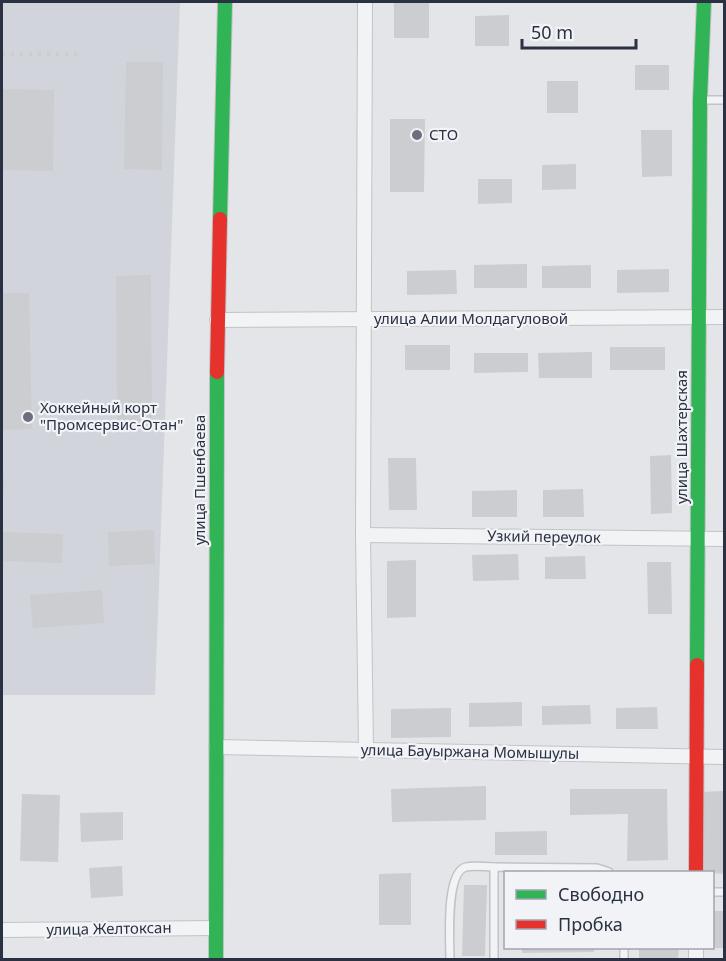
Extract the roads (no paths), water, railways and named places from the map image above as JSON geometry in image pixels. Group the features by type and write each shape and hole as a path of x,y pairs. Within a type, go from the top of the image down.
{"street":[{"name":"улица Пшенбаева","path":"216,960 217,320 225,2"},
{"path":"365,2 363,535 366,749"},
{"name":"улица Шахтерская","path":"696,871 700,100 704,2"},
{"name":"улица Алии Молдагуловой","path":"217,320 724,317"},
{"name":"Узкий переулок","path":"363,535 724,538"},
{"name":"улица Бауыржана Момышулы","path":"216,747 724,757"},
{"name":"улица Желтоксан","path":"2,930 216,928"}],"lane":[{"path":"700,100 724,100"},
{"path":"450,960 452,886 456,873 465,867 597,868 604,871"},
{"path":"494,867 494,960"}],"railway":[{"path":"2,54 79,54"}],"place":[{"name":"СТО","path":"417,135"},
{"name":"Хоккейный корт \"Промсервис-Отан\"","path":"28,417"}]}
